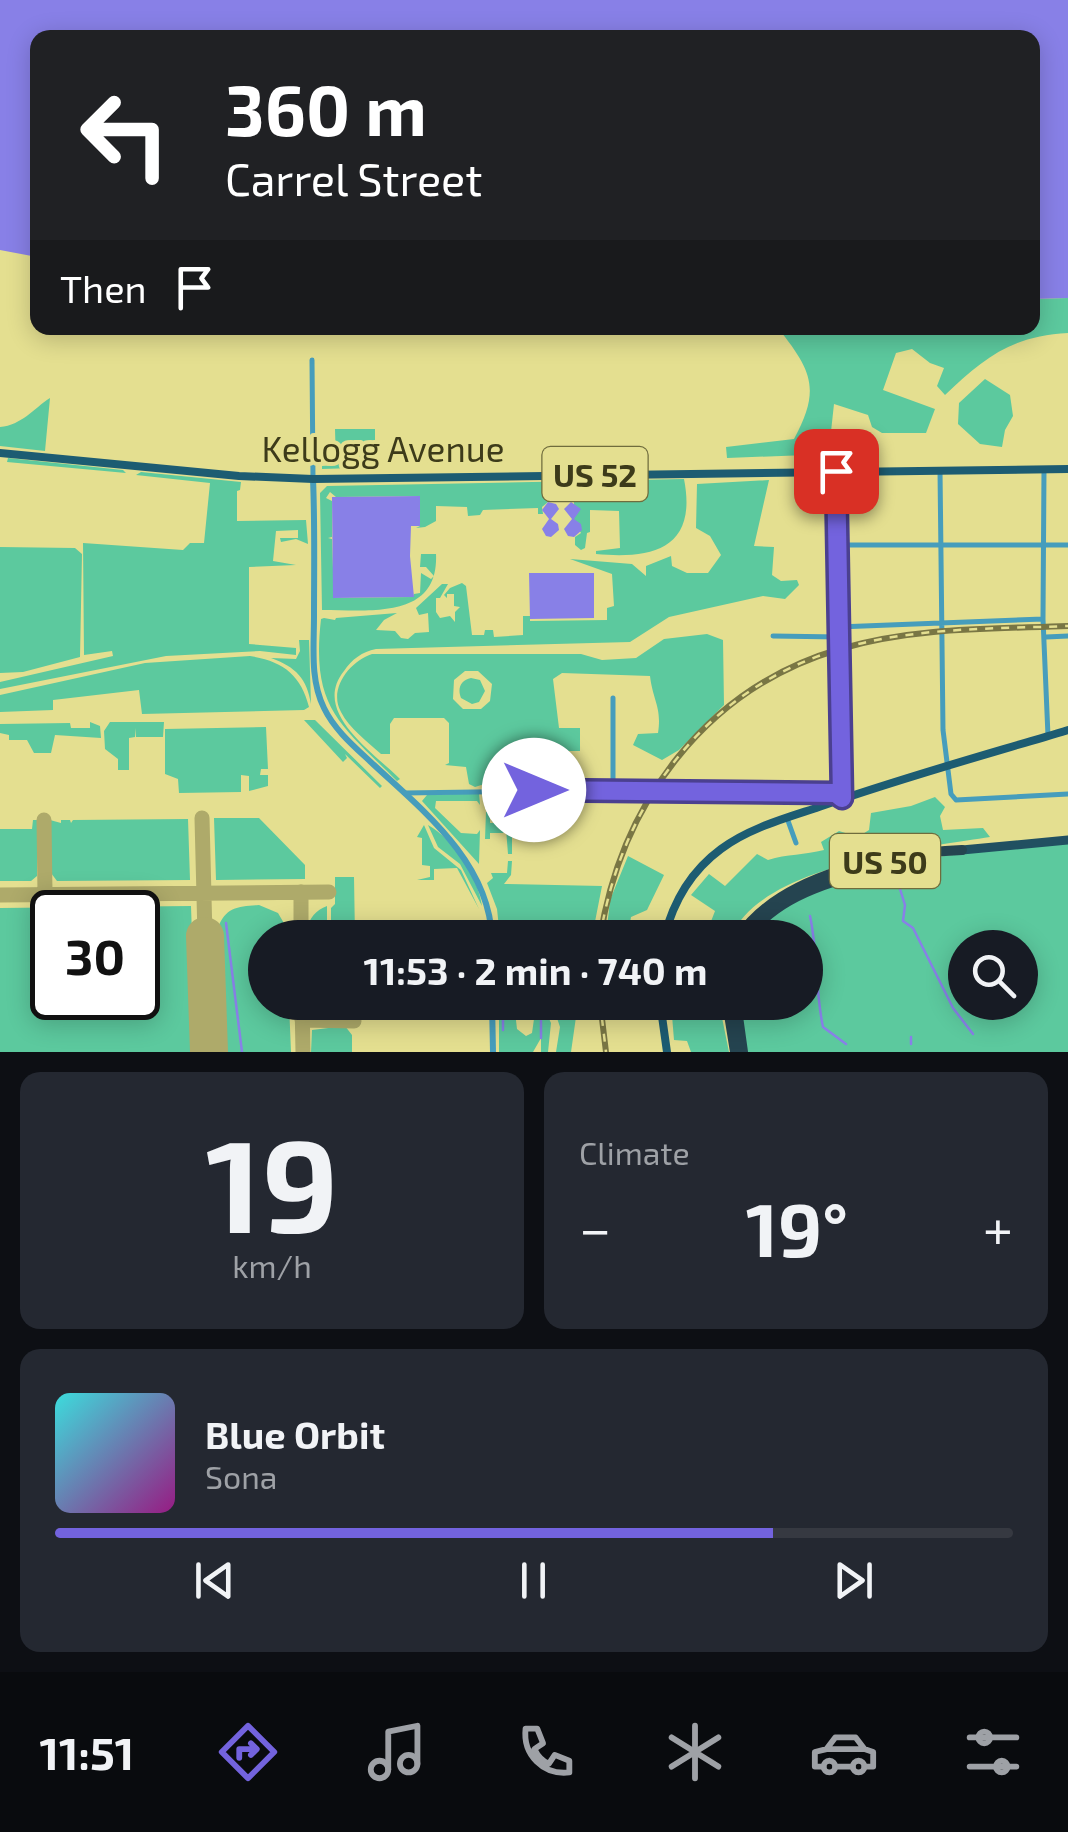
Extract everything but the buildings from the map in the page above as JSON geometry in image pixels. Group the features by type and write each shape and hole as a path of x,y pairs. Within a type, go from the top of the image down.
{"highway":[{"name":"US 50","path":"751,920 772,901 811,882 898,858 1068,840"},
{"name":"US 50","path":"763,920 793,898 854,876 962,850"},
{"path":"730,1020 735,1052"},
{"path":"739,1020 744,1052"}],"main road":[{"name":"Kellogg Avenue","path":"0,453 240,476 312,478 1068,469"},
{"path":"671,920 684,889 710,858 744,834 842,798 1068,730"},
{"path":"663,1020 667,1052"}],"street":[{"path":"312,360 318,692 326,712 342,733 459,851 486,899 489,920"},
{"path":"1044,469 1048,736"},
{"path":"940,470 940,623 946,766 951,794 956,800 1068,794"},
{"path":"836,471 842,798"},
{"path":"837,545 1068,545"},
{"path":"838,626 1044,619"},
{"path":"773,636 839,637"},
{"path":"1046,636 1068,636"},
{"path":"613,698 613,790"},
{"path":"404,793 613,790 836,793 842,798"},
{"path":"787,818 796,843"},
{"path":"492,1020 493,1052"}],"green space":[{"path":"1068,298 1068,333 1030,339 1000,351 945,395 937,386 944,368 912,349 896,353 883,390 935,409 926,433 882,433 872,427 868,415 834,404 829,450 807,455 727,458 726,447 794,439 802,422 808,407 809,381 799,356 783,335 1040,335 1040,299"},
{"path":"985,379 1010,395 1013,416 1002,447 980,444 958,424 959,403"},
{"path":"50,398 45,451 0,446 0,427 21,420"},
{"path":"335,429 375,429 375,450 364,457 363,463 355,463 355,468 322,469 336,465"},
{"path":"8,458 123,470 126,473 7,462"},
{"path":"141,472 241,482 237,491 237,521 306,520 308,544 296,539 281,542 280,538 298,538 298,530 276,531 273,561 296,565 249,567 249,644 296,648 296,655 260,651 166,656 0,689 0,682 113,656 112,651 84,655 83,543 183,550 190,543 204,543 210,483 136,475"},
{"path":"684,479 684,521 677,535 652,551 616,555 596,551 620,548 619,511 590,510 590,532 581,550 575,545 575,537 581,533 573,520 574,502 548,502 542,507 543,514 538,514 538,508 483,510 480,515 468,516 467,507 436,506 436,521 416,528 420,526 420,496 336,497 330,492 326,498 332,501 332,537 328,538 332,539 334,598 413,597 420,593 421,573 433,577 426,591 398,607 322,610 320,493 327,486"},
{"path":"769,480 754,546 774,547 772,575 781,581 797,580 799,585 785,599 763,596 669,617 630,642 366,652 344,671 336,686 335,701 350,730 400,779 397,781 359,744 334,712 320,674 321,619 397,613 376,630 395,631 408,639 415,633 429,632 428,613 419,615 416,608 442,584 448,584 440,598 436,598 436,612 440,618 450,616 455,622 455,612 460,607 454,606 454,594 447,594 447,598 444,595 462,583 466,586 472,635 493,630 494,637 523,635 523,616 530,616 530,621 607,620 607,608 614,606 612,574 570,559 632,564 646,576 646,566 671,556 672,566 687,573 708,573 721,555 710,536 696,528 697,484"},
{"path":"0,547 75,548 82,554 80,657 23,672 0,673"},
{"path":"421,554 436,554 434,576 426,567 420,567"},
{"path":"707,634 723,640 724,705 679,750 662,760 633,745 638,734 658,733 658,710 650,676 562,673 553,679 559,728 580,728 580,751 534,751 533,740 521,740 520,754 510,753 510,780 514,785 509,784 503,770 495,770 494,781 475,787 469,784 466,767 445,765 449,763 449,723 444,718 394,718 390,724 390,754 381,754 349,724 338,703 343,677 372,654 581,654 602,660 636,658 664,639","holes":["465,671 478,671 492,684 490,701 481,709 463,709 453,699 454,680"]},
{"path":"299,640 309,640 311,704 299,675 271,658 296,659"},
{"path":"250,656 289,671 301,686 309,707 142,714 139,690 53,700 53,710 0,712 0,695 145,663"},
{"path":"471,678 480,680 485,691 479,702 472,704 461,698 459,691 462,683"},
{"path":"304,720 315,720 382,786 345,754 343,762"},
{"path":"90,722 100,726 101,738 55,735 51,753 34,753 27,740 9,740 9,735 0,733 0,724 70,723 71,728 90,728"},
{"path":"110,722 164,722 163,737 136,737 135,728 135,737 129,738 129,770 118,770 118,759 105,749 104,731"},
{"path":"266,727 268,769 261,769 260,775 268,775 268,786 249,791 249,776 241,775 241,792 179,793 178,779 165,774 165,729"},
{"path":"479,793 480,805 477,801 436,801 435,808 461,833 477,834 480,830 479,864 422,801 427,795"},
{"path":"500,797 517,797 512,801 512,854 508,854 506,829 503,833 490,833 490,839 485,839 486,812 490,812 490,823 504,823 504,801"},
{"path":"935,797 945,807 940,816 943,830 983,828 990,837 846,864 774,893 743,920 712,920 715,911 691,895 709,874 725,886 757,854 768,860 824,850 821,842 839,831 858,837 869,830 871,813"},
{"path":"214,818 259,818 305,865 305,879 216,880"},
{"path":"188,819 190,880 57,881 51,873 50,820 71,823"},
{"path":"33,820 37,820 37,876 31,881 0,881 0,829 32,829"},
{"path":"424,825 434,848 461,870 479,909 457,868 434,869 434,880 417,880 430,877 430,866 422,865 422,838 417,837"},
{"path":"428,825 463,860 476,883 482,906 460,864 438,847"},
{"path":"1068,840 1068,1052 743,1052 738,1020 823,1020 823,920 767,920 793,898 929,858"},
{"path":"628,856 664,875 647,910 630,920 608,920 610,900"},
{"path":"508,861 512,861 511,875 504,884 602,886 595,920 498,920 487,883 493,878 491,873 507,873"},
{"path":"335,877 354,877 355,920 331,920"},
{"path":"259,905 278,913 282,920 248,920 248,1020 290,1020 291,1052 222,1052 218,928 225,916 245,906"},
{"path":"160,906 191,906 196,1052 0,1052 0,908 30,908 30,1020 160,1020"},
{"path":"327,906 327,920 311,920 314,915"},
{"path":"499,1020 516,1020 517,1029 526,1036 532,1033 534,1020 550,1020 548,1052 541,1052 541,1038 533,1052 499,1052"},
{"path":"558,1020 576,1020 571,1052 556,1052"},
{"path":"672,1020 722,1020 729,1052 691,1052 687,1041 674,1040"},
{"path":"345,1026 352,1035 352,1052 311,1052 312,1030"}],"shaded area":[{"path":"0,0 1068,0 1068,298 1040,299 1040,30 30,30 30,256 0,250"},
{"path":"420,496 420,526 411,526 414,597 333,598 332,497"},
{"path":"548,502 559,509 551,519 559,530 551,537 542,529 549,519 542,510"},
{"path":"571,502 581,509 574,519 582,530 574,537 564,529 572,519 564,509"},
{"path":"529,573 594,573 594,618 530,619"}],"waterway":[{"path":"900,889 905,905 903,921 913,928 953,1008 973,1034"},
{"path":"810,916 823,1027 846,1044"},
{"path":"226,923 242,1052"},
{"path":"503,1020 503,1030"},
{"path":"541,1021 541,1038"},
{"path":"911,1037 911,1044"}],"taxiway":[{"path":"202,818 205,936"},
{"path":"44,820 45,890"},
{"path":"301,892 301,920"},
{"path":"0,895 329,892"},
{"path":"302,1020 303,1052"},
{"path":"302,1020 354,1021"}],"runway":[{"path":"205,936 209,1052"}],"railway":[{"path":"604,920 628,841 650,798 678,757 711,722 749,692 792,667 868,642 953,630 1068,626"},
{"path":"602,1020 606,1052"}],"route":[{"path":"534,790 836,793 842,798 836,471"}]}
